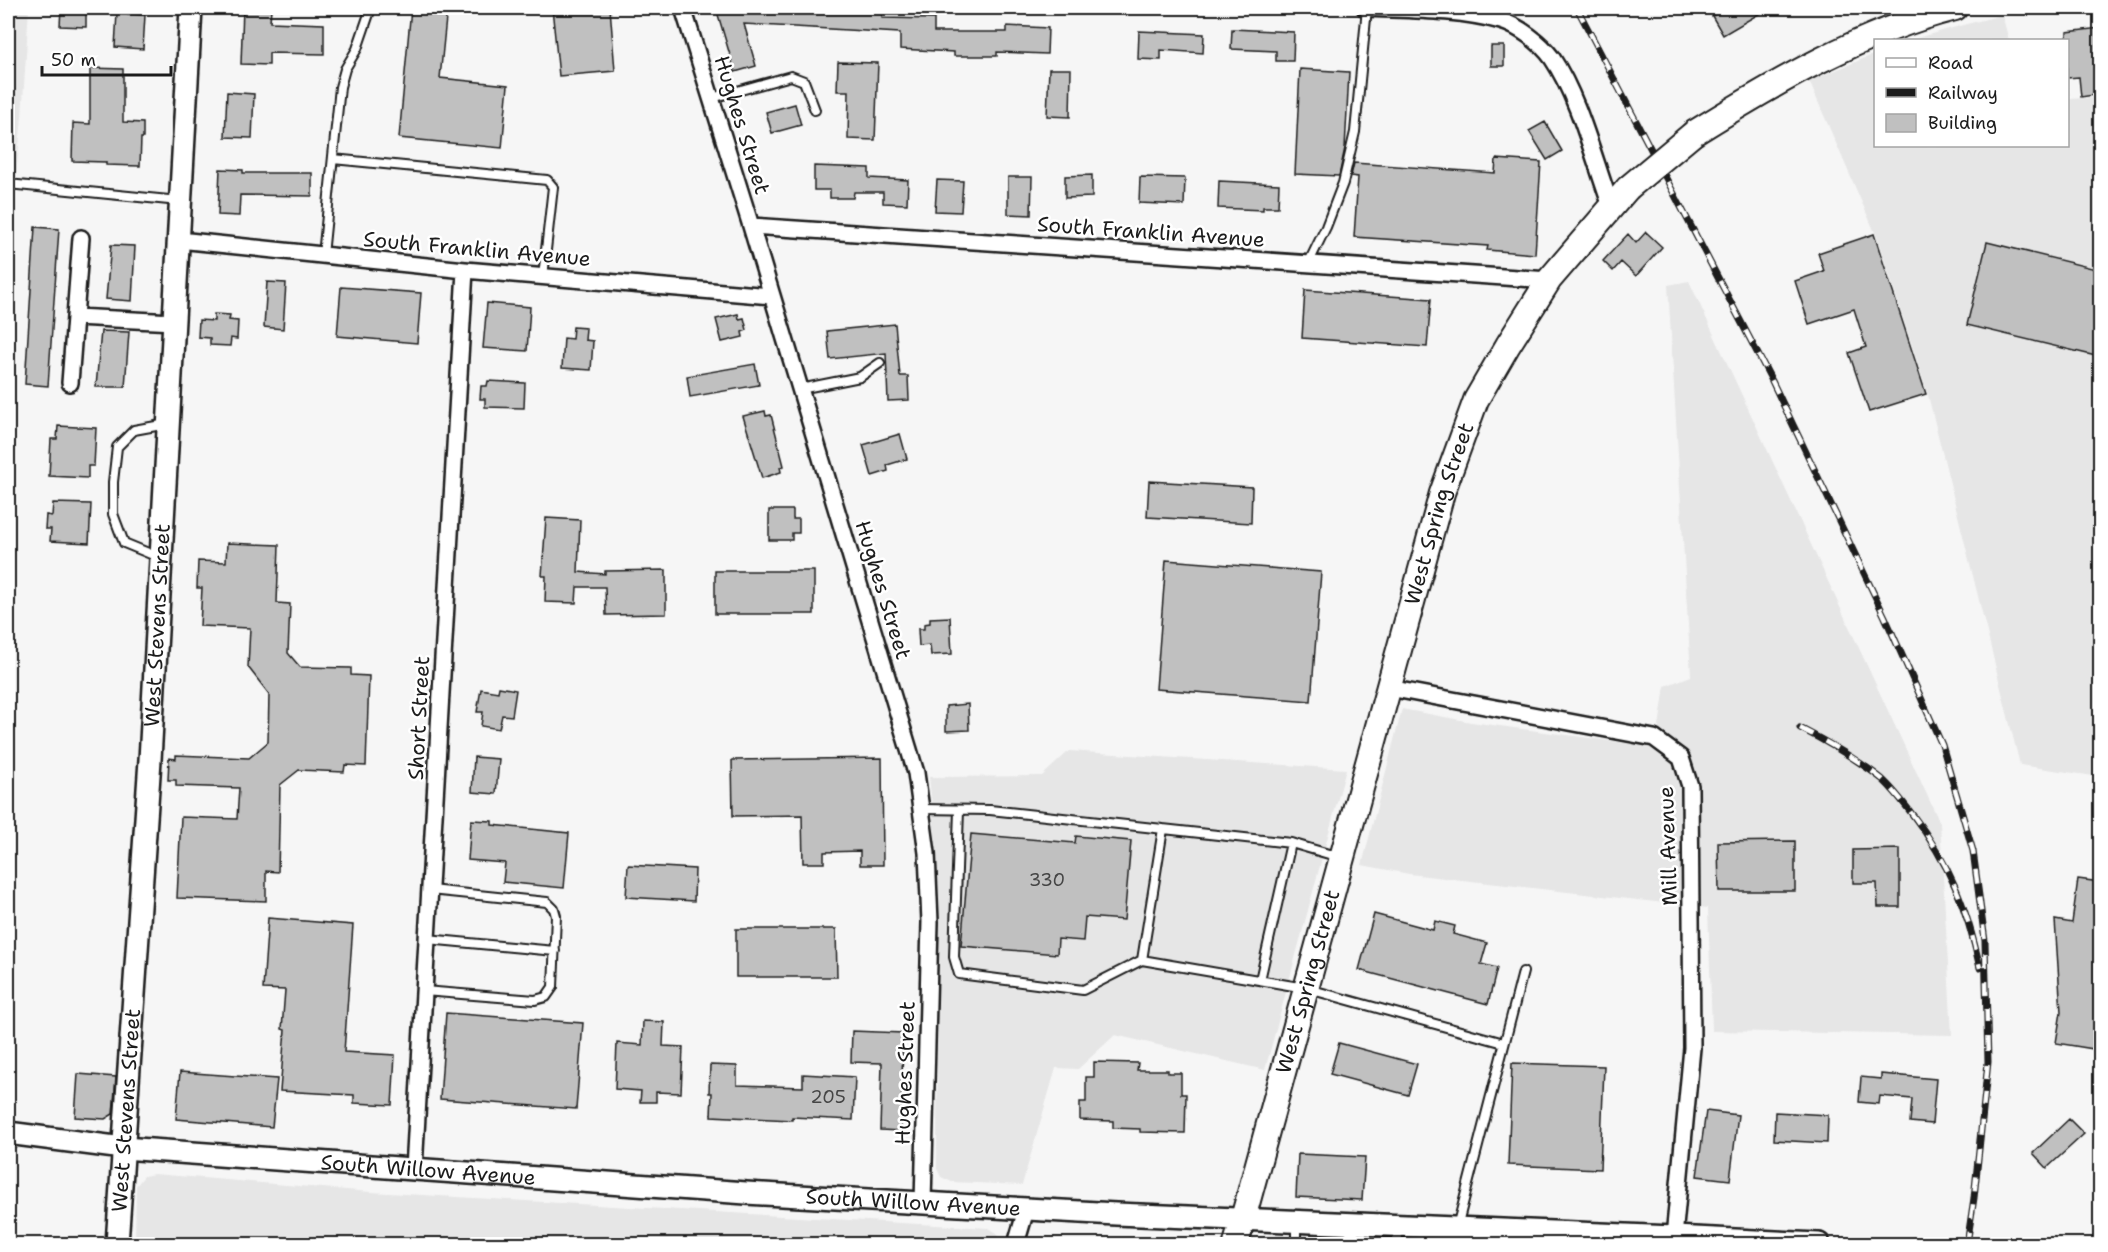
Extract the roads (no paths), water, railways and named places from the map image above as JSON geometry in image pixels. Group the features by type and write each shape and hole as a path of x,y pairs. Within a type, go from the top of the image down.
{"main road":[{"name":"West Stevens Street","path":"117,1245 150,760 191,8"},
{"name":"West Spring Street","path":"1236,1245 1442,493 1476,400 1549,280 1628,188 1694,133 1808,65 1916,12 1955,8"},
{"name":"South Willow Avenue","path":"8,1133 123,1148 746,1193 1026,1210 1296,1222 1397,1235 1457,1229 1674,1237 1695,1242 1819,1245"}],"street":[{"name":"Hughes Street","path":"683,8 916,773 927,853 930,922 923,1203"},
{"path":"1366,8 1456,13 1503,21 1528,34 1551,57 1574,101 1611,206"},
{"name":"South Franklin Avenue","path":"751,226 1549,280"},
{"path":"70,383 81,238"},
{"name":"South Franklin Avenue","path":"179,240 465,270 772,296"},
{"name":"Short Street","path":"414,1169 465,270"},
{"path":"75,317 174,322"},
{"name":"Mill Avenue","path":"1389,688 1654,738 1681,759 1690,786 1692,1048 1674,1237"},
{"path":"1016,1245 1026,1210"}],"lane":[{"path":"323,255 340,87 345,69 357,49 371,8"},
{"path":"1308,264 1326,227 1343,183 1354,132 1366,8"},
{"path":"712,99 791,76 804,81 815,110"},
{"path":"333,159 547,180 553,187 543,277"},
{"path":"8,184 180,201"},
{"path":"800,389 860,377 880,363"},
{"path":"160,558 124,543 113,514 113,482 117,447 134,430 168,424"},
{"path":"921,809 990,810 1291,843 1341,858"},
{"path":"959,810 954,957 959,974 1083,990 1142,960 1305,988 1504,1043"},
{"path":"1142,960 1163,830"},
{"path":"1260,980 1291,843"},
{"path":"424,991 535,1000 546,998 553,987 556,916 554,909 547,902 430,890"},
{"path":"427,939 555,951"},
{"path":"1457,1229 1523,972"},
{"path":"1296,1222 1296,1245"}],"railway":[{"path":"1577,8 1772,381 1885,617 1942,745 1973,851 1985,941 1988,1062 1967,1244"},
{"path":"1800,728 1842,752 1882,779 1912,814 1937,851 1955,887 1963,906 1980,968"}]}
